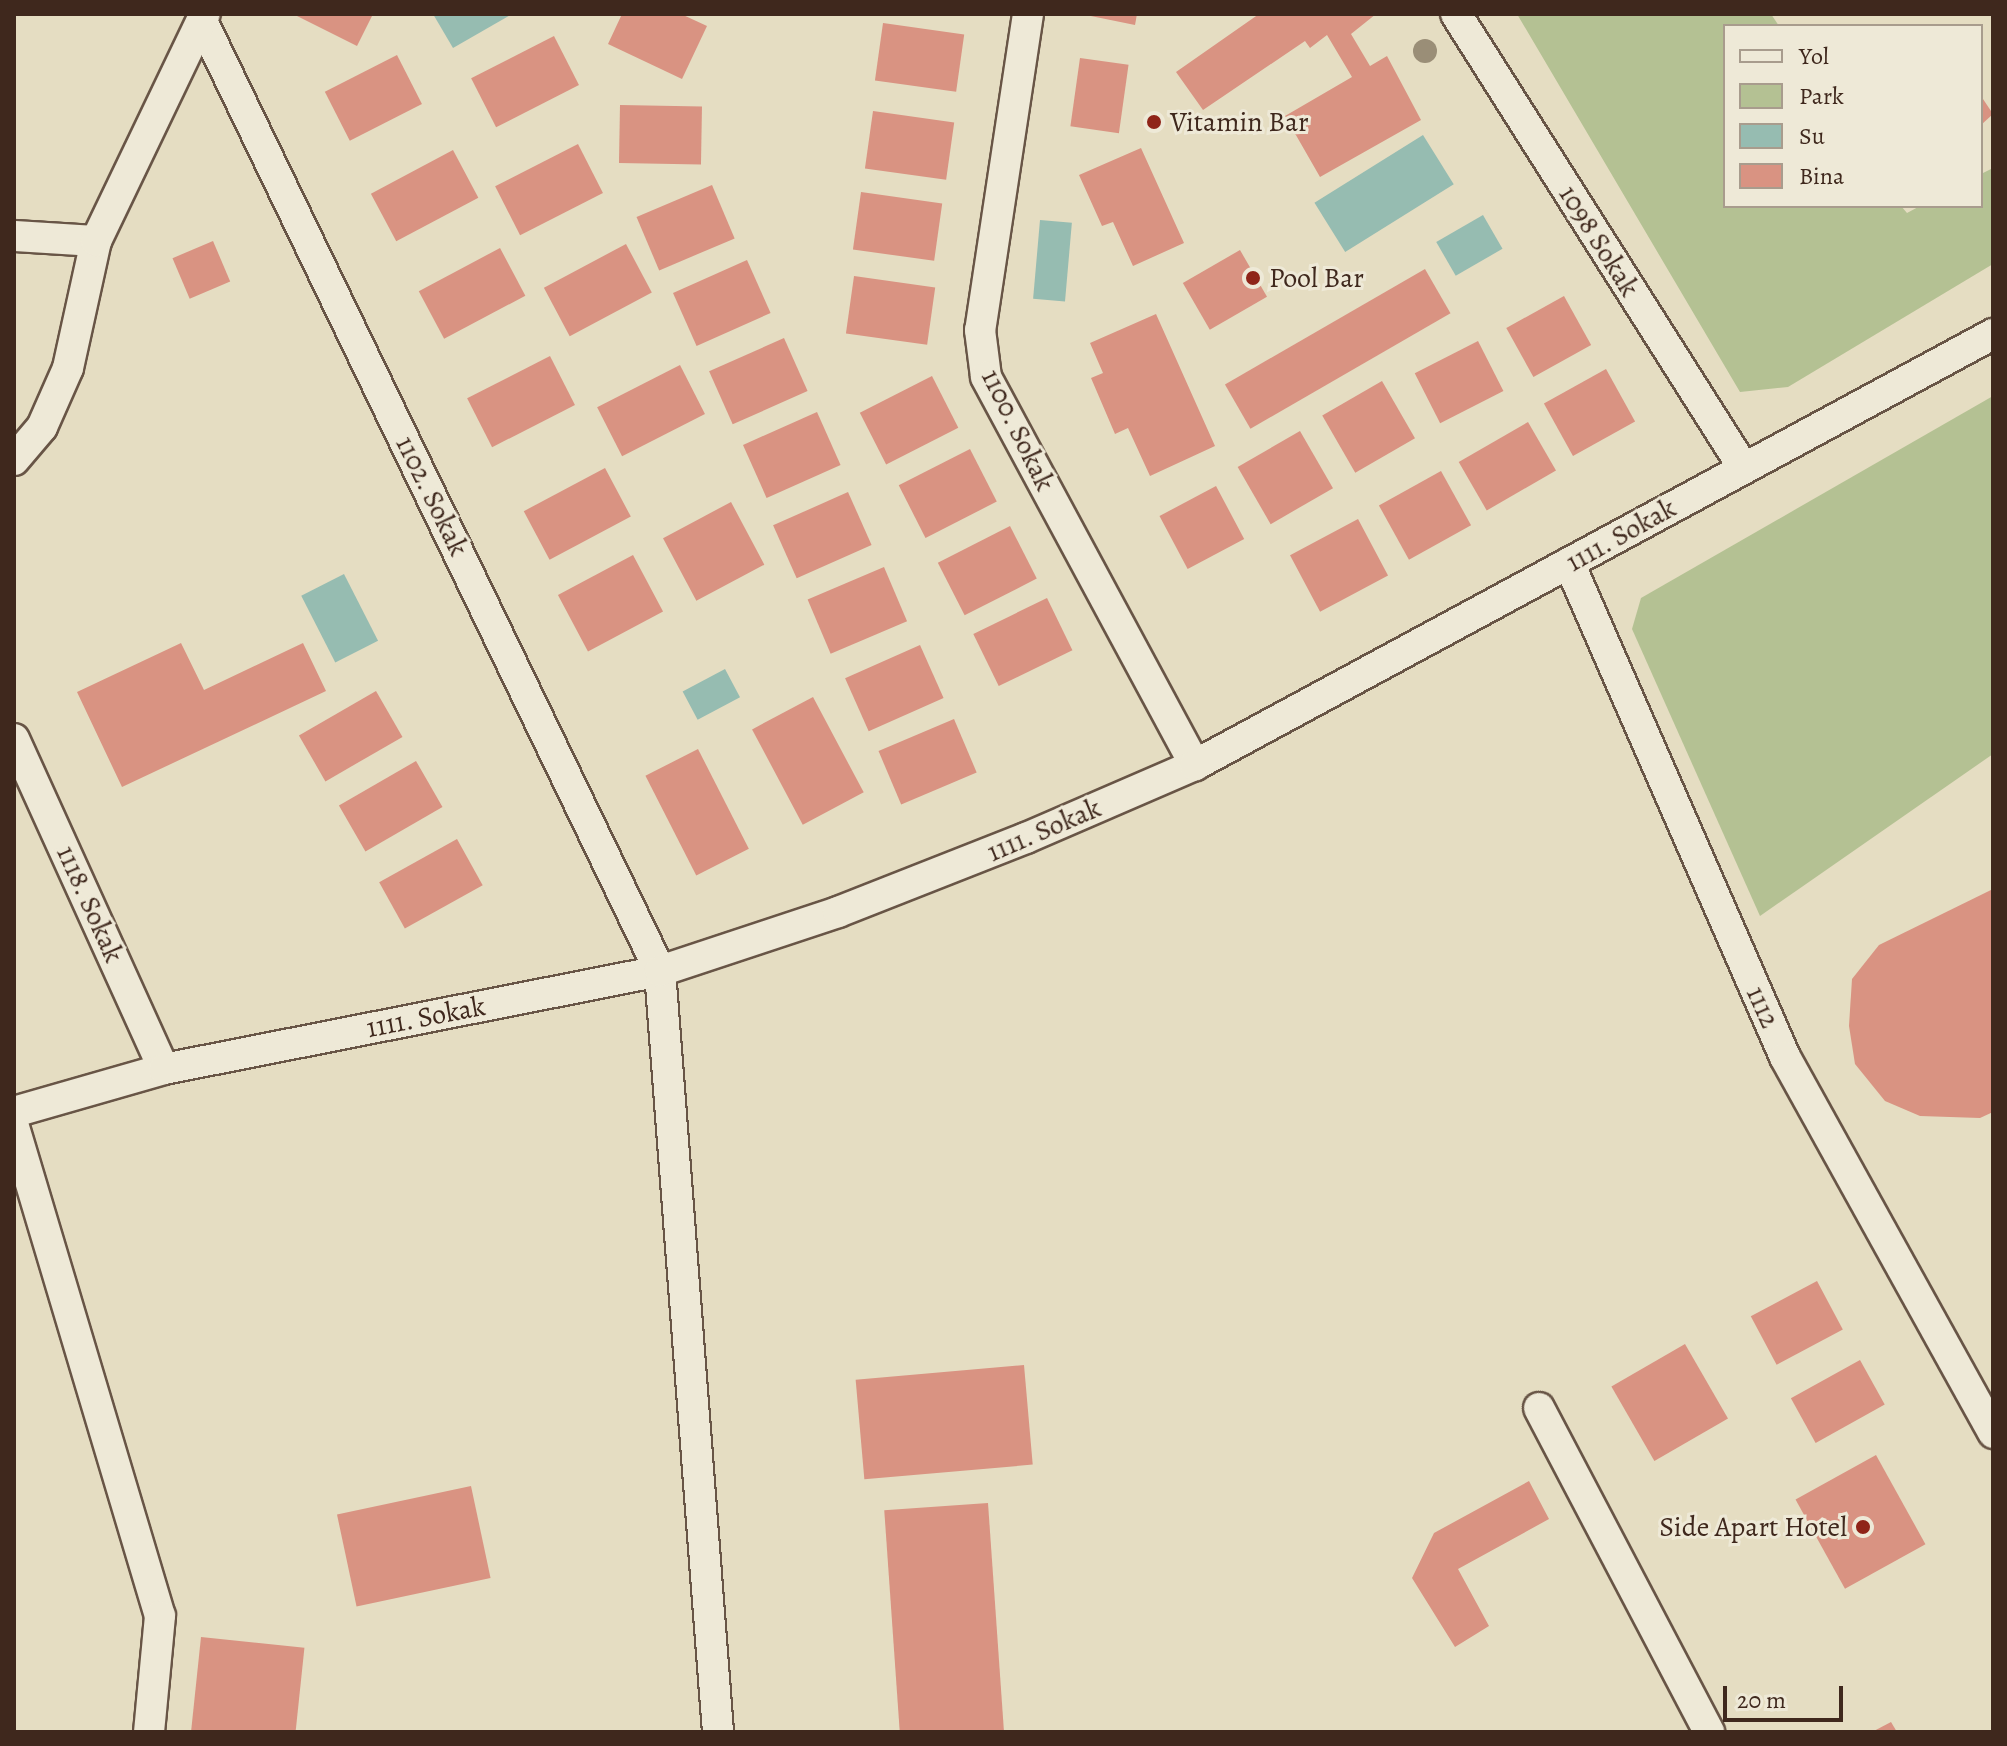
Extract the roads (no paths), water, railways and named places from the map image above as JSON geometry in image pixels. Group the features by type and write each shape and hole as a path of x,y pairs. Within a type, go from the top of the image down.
{"street":[{"name":"1100. Sokak","path":"1028,14 980,330 986,377 1195,765"},
{"name":"1098 Sokak","path":"1456,14 1743,467"},
{"path":"14,460 42,427 68,368 96,241 204,17"},
{"name":"1102. Sokak","path":"204,17 660,971"},
{"path":"14,236 96,241"},
{"name":"1111. Sokak","path":"14,1112 164,1069 660,971 838,912 1195,765 1993,334"},
{"name":"1112","path":"1569,563 1785,1057 1993,1433"},
{"name":"1118. Sokak","path":"14,739 164,1069"},
{"path":"660,971 718,1732"},
{"path":"14,1127 160,1616 149,1731"},
{"path":"1539,1408 1709,1732"}],"water":[{"path":"433,14 512,14 453,48"},
{"path":"1423,135 1454,184 1345,252 1314,203"},
{"path":"1483,215 1502,249 1456,276 1436,242"},
{"path":"1040,220 1072,223 1065,301 1033,299"},
{"path":"344,574 378,641 335,663 301,596"},
{"path":"725,669 740,697 698,720 683,692"}],"place":[{"name":"Vitamin Bar","path":"1154,122"},
{"name":"Pool Bar","path":"1253,278"},
{"name":"Side Apart Hotel","path":"1863,1527"}]}
